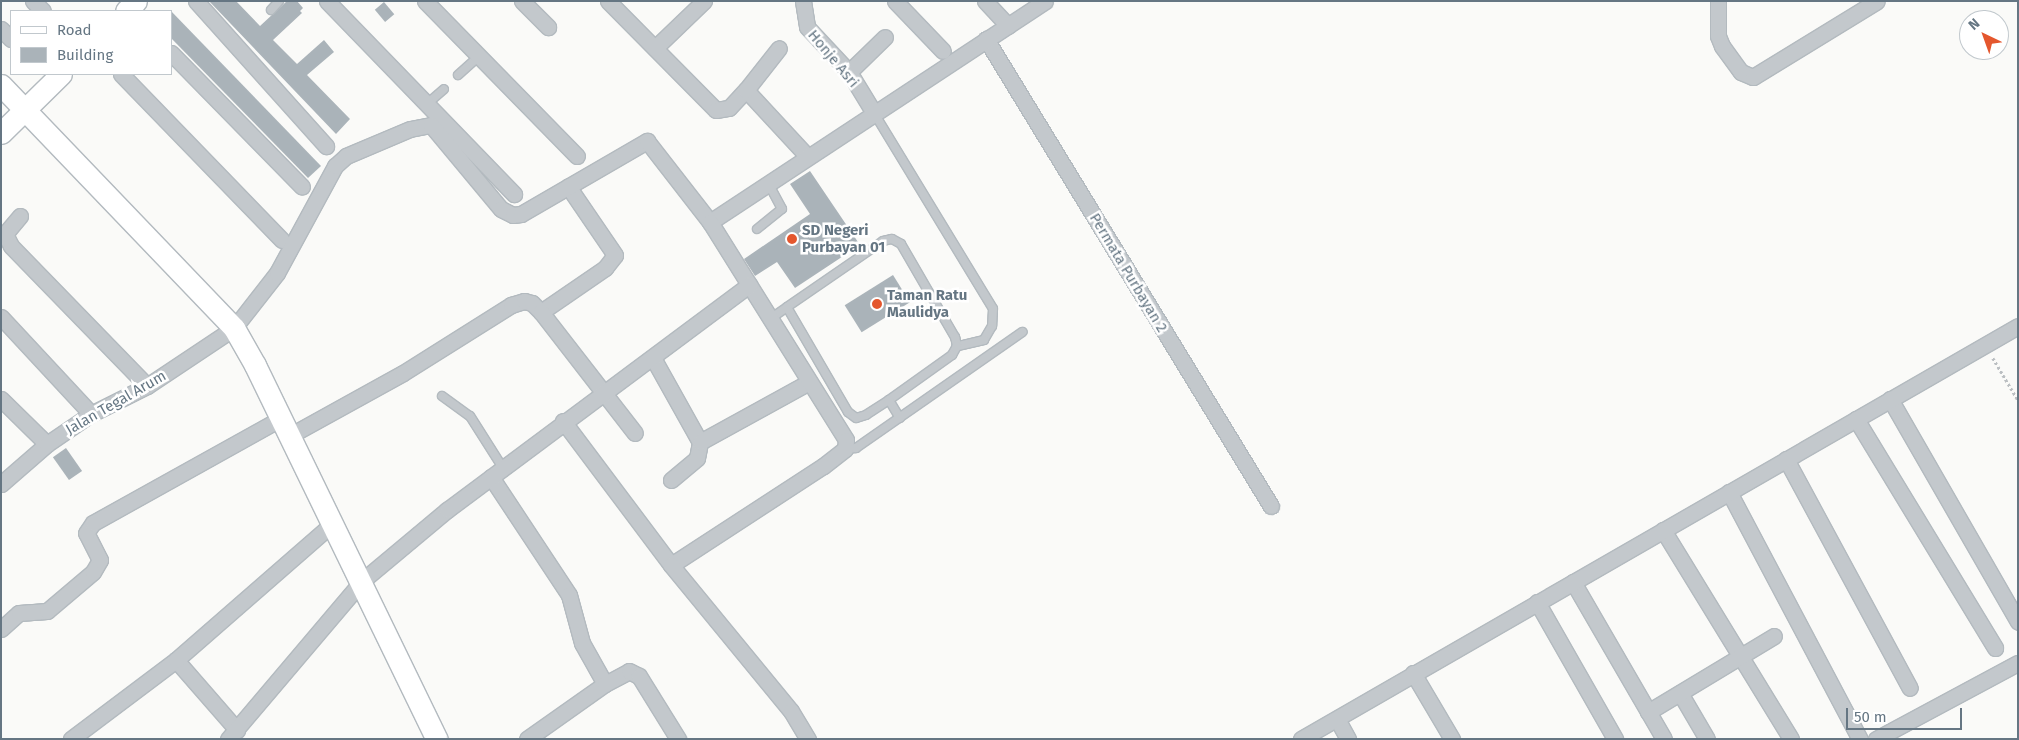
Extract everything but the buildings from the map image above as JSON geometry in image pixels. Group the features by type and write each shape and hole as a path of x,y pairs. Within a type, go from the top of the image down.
{"street":[{"path":"33,1 42,10"},
{"path":"196,1 326,146"},
{"path":"327,1 514,194"},
{"path":"425,1 577,156"},
{"path":"522,1 548,27"},
{"path":"608,1 716,110 729,108 746,90 779,48"},
{"path":"655,48 704,1"},
{"name":"Honje Asri","path":"803,1 807,27 849,72 874,113"},
{"path":"895,1 943,51"},
{"path":"985,1 1008,26"},
{"path":"710,222 1045,1"},
{"path":"1718,1 1718,36 1722,46 1740,72 1752,77 1878,1"},
{"path":"1,28 10,38"},
{"path":"849,72 886,37"},
{"name":"Permata Purbayan 2","path":"986,39 1271,506"},
{"path":"172,54 302,187"},
{"path":"121,75 282,240"},
{"path":"1,133 52,77"},
{"path":"1,85 234,328 285,427 331,525 362,582 437,739"},
{"path":"746,90 808,157"},
{"name":"Jalan Tegal Arum","path":"1,484 47,444 91,414 147,386 234,328 277,272 335,166 346,156 428,124 437,130 506,213 521,214 568,186"},
{"path":"541,312 605,268 614,255 568,186 647,141 710,222 844,436 845,449 670,565"},
{"path":"20,216 6,234 11,246 147,386"},
{"path":"176,660 232,734 362,582 563,421 654,358 750,285"},
{"path":"1,629 19,613 47,611 93,572 100,560 86,533 93,523 285,427 402,373 511,305 528,301 541,312 635,432"},
{"path":"1,317 91,414"},
{"path":"1301,739 2018,326"},
{"path":"654,358 700,442 697,458 671,480"},
{"path":"700,442 809,382"},
{"path":"1,399 47,444"},
{"path":"1890,399 2018,622"},
{"path":"1856,419 1995,648"},
{"path":"563,421 670,565 791,711 808,739"},
{"path":"1786,459 1910,688"},
{"path":"497,473 569,595 582,643 605,684"},
{"path":"1728,492 1860,739"},
{"path":"71,739 176,660 331,525"},
{"path":"1663,530 1791,739"},
{"path":"1573,582 1664,739"},
{"path":"1538,602 1615,739"},
{"path":"1648,712 1774,636"},
{"path":"1876,739 2018,663"},
{"path":"527,739 605,684 629,671 636,673 678,739"},
{"path":"1414,673 1452,739"},
{"path":"1680,693 1707,739"},
{"path":"1337,719 1348,739"}],"lane":[{"path":"271,10 279,1"},
{"path":"458,75 478,57"},
{"path":"428,104 444,88"},
{"path":"874,113 993,309 992,326 984,340 957,346"},
{"path":"757,229 782,209 768,183"},
{"path":"770,319 787,307 883,241 892,239 900,244 955,337 957,346 952,355 889,400 866,415 851,416 787,307"},
{"path":"845,449 856,448 1022,332"},
{"path":"442,396 470,416 497,473"},
{"path":"889,400 900,418"}],"path":[{"path":"1985,344 2018,400"}],"place":[{"name":"SD Negeri Purbayan 01","path":"792,239"},
{"name":"Taman Ratu Maulidya","path":"877,304"}]}
